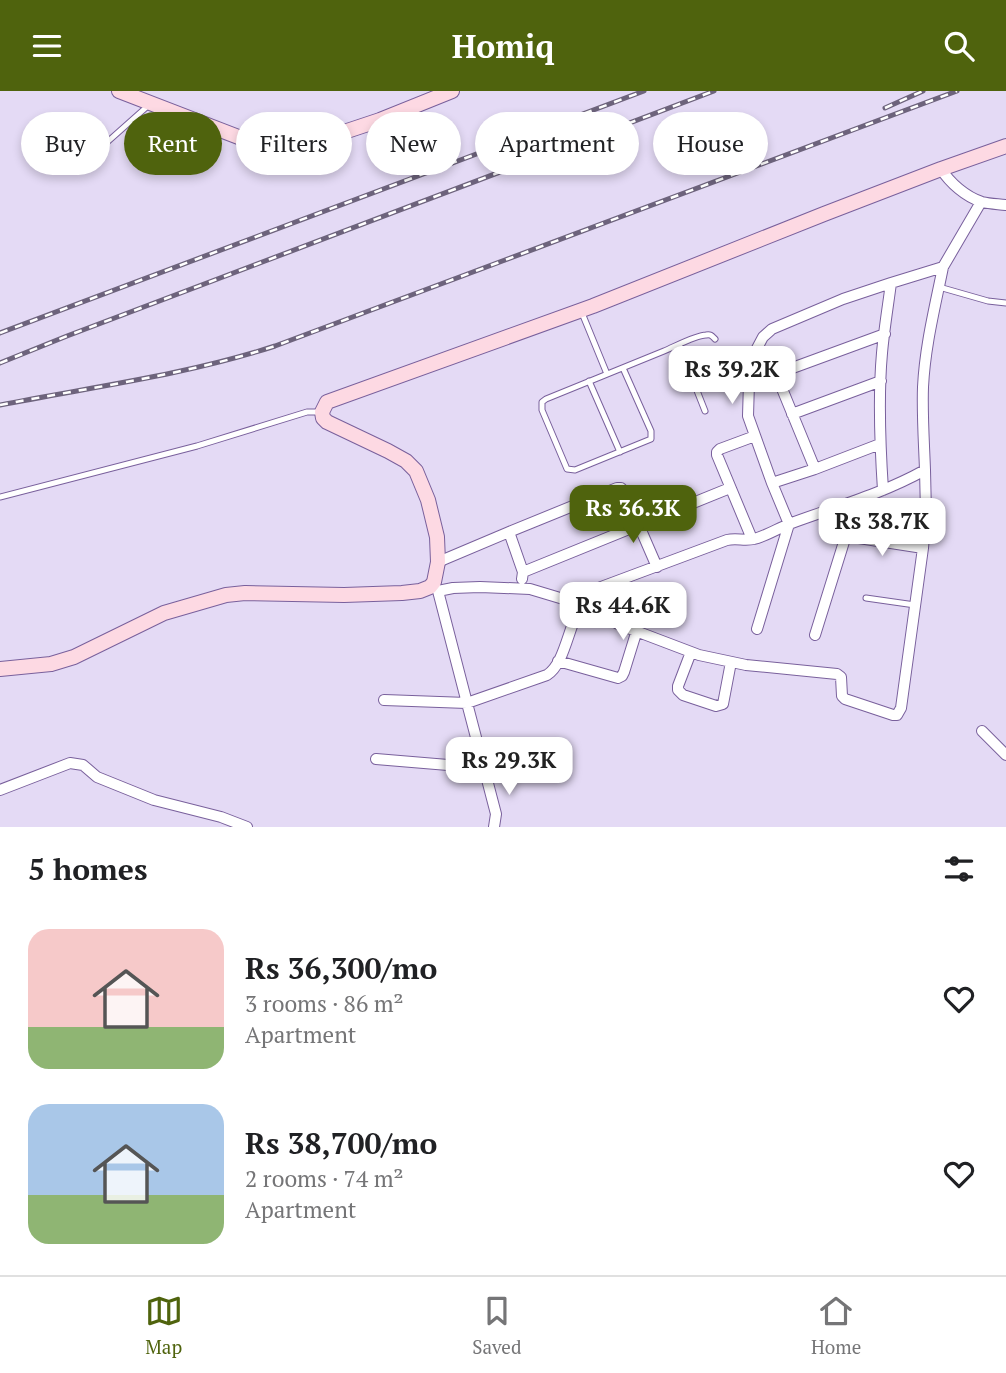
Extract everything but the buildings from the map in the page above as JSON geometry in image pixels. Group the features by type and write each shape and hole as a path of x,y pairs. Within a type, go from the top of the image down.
{"street":[{"path":"119,91 254,143 287,149 380,120 452,91"},
{"path":"494,827 496,814 435,588 437,537 428,500 416,471 406,461 327,422 322,412 327,402 580,310 1006,146"},
{"path":"941,169 955,186 981,202 1006,205"},
{"path":"0,669 51,664 74,657 164,613 245,593 334,595 402,593 435,588 521,588 580,604 620,625 691,652 731,662 837,674 841,677 842,695 845,699 897,715 901,708 926,513 923,387 928,338 943,267 981,202"},
{"path":"757,629 789,524 748,417 749,382 754,354 763,337 772,329 843,299 943,267"},
{"path":"883,490 880,444 882,352 891,283"},
{"path":"749,382 884,334"},
{"path":"776,374 815,469"},
{"path":"792,414 881,381"},
{"path":"752,539 717,452 755,436"},
{"path":"772,483 880,444"},
{"path":"384,700 467,703 547,675 558,661 580,604 593,590 727,540 752,539 902,483 925,470"},
{"path":"438,562 621,488 657,566"},
{"path":"523,572 730,488"},
{"path":"815,635 857,500"},
{"path":"509,532 523,572 521,588"},
{"path":"846,536 923,548"},
{"path":"558,661 618,678 624,672 637,630"},
{"path":"691,652 678,690 683,695 716,706 723,704 731,662"},
{"path":"982,731 1006,755"},
{"path":"376,759 484,768"},
{"path":"0,790 70,763 77,763 97,777 154,800 247,827"}],"lane":[{"path":"110,140 150,103"},
{"path":"939,287 988,301 1006,303"},
{"path":"580,310 607,374"},
{"path":"623,367 651,439 575,470 567,469 542,410 542,402 589,381 623,367 704,335 715,339"},
{"path":"679,345 705,411"},
{"path":"589,381 620,452"},
{"path":"0,497 197,446 307,412 322,412"},
{"path":"866,599 915,605"}],"railway":[{"path":"0,333 644,91"},
{"path":"0,363 714,91"},
{"path":"885,108 923,91"},
{"path":"0,405 173,373 275,346 957,91"}]}
